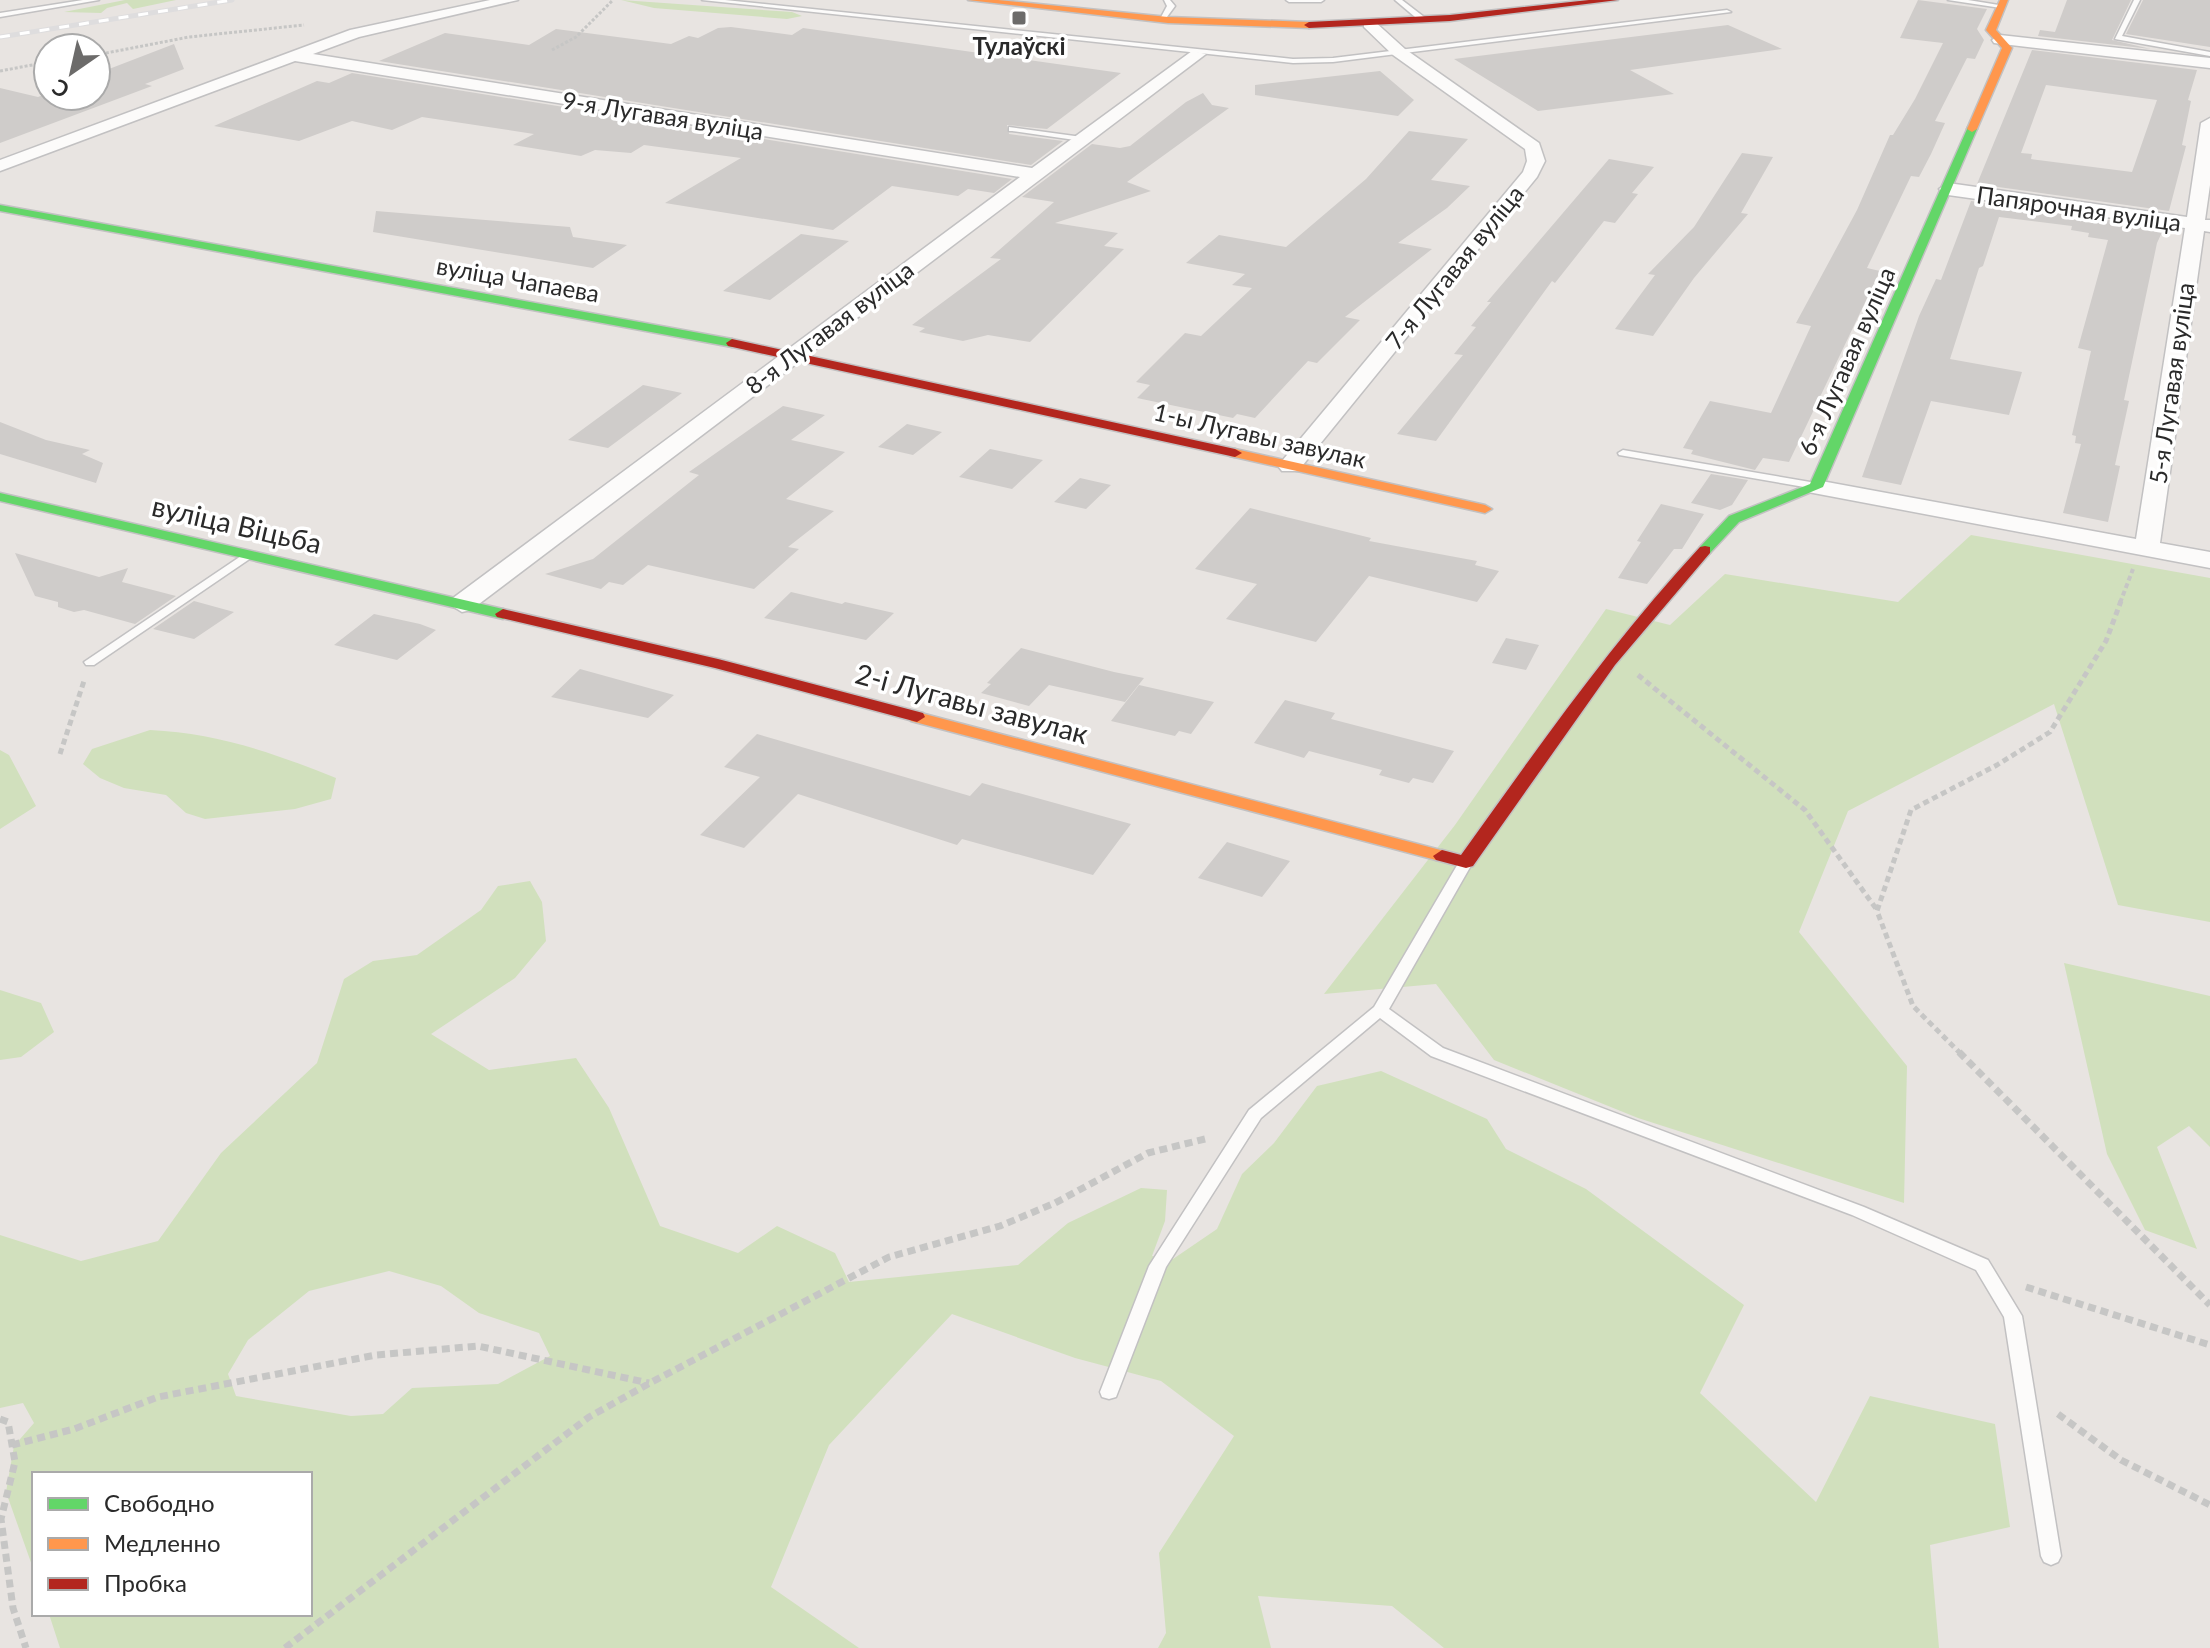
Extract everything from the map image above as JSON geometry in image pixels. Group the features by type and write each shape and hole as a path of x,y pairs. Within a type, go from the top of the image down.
{"street":[{"path":"0,166 230,82 289,55 355,33 511,0"},
{"path":"972,0 1164,19 1369,24 1614,0"},
{"path":"2002,3 1991,30 2000,40 2210,63"},
{"name":"7-я Лугавая вуліца","path":"1290,466 1531,173 1536,161 1533,147 1399,52 1369,24"},
{"name":"6-я Лугавая вуліца","path":"1466,862 1657,600 1734,519 1816,487 2007,48 2000,40"},
{"name":"8-я Лугавая вуліца","path":"462,604 791,354 1198,54"},
{"name":"9-я Лугавая вуліца","path":"289,55 1037,174"},
{"name":"5-я Лугавая вуліца","path":"2147,549 2202,225 2210,123"},
{"name":"Папярочная вуліца","path":"1948,189 2202,225"},
{"name":"вуліца Чапаева","path":"0,208 791,354 1025,407"},
{"name":"1-ы Лугавы завулак","path":"1025,407 1485,509"},
{"path":"1816,487 2210,560"},
{"name":"вуліца Віцьба","path":"0,497 462,604"},
{"name":"2-і Лугавы завулак","path":"462,604 718,664 1466,862"}],"lane":[{"path":"0,15 96,0"},
{"path":"705,0 1198,54 1293,61 1399,52 1727,12"},
{"path":"1164,19 1171,6 1167,0"},
{"path":"1289,0 1321,0"},
{"path":"1398,0 1424,20"},
{"path":"1951,0 2002,3"},
{"path":"2137,0 2118,37 2210,54"},
{"path":"1012,129 1082,139"},
{"path":"1623,453 1816,487"},
{"path":"90,662 247,556"},
{"path":"1109,1392 1158,1266 1255,1114 1380,1010 1466,862"},
{"path":"1380,1010 1437,1052 1858,1211 1982,1265 2013,1316 2051,1556"}],"path":[{"path":"552,50 576,37 613,0"},
{"path":"112,52 189,37 264,32 317,22"},
{"path":"1,71 32,65"},
{"path":"1877,911 1911,810 1997,765 2050,732 2106,641 2131,572 2147,549"},
{"path":"1614,655 1805,810 1877,911 1913,1006 2210,1305"},
{"path":"60,754 90,662"},
{"path":"285,1648 589,1417 650,1383 889,1257 1000,1226 1055,1203 1148,1153 1245,1129"},
{"path":"1982,1265 2037,1292 2210,1345"},
{"path":"12,1445 74,1429 158,1397 376,1355 478,1346 650,1383"},
{"path":"2024,1390 2121,1460 2210,1505"},
{"path":"0,1419 8,1422 15,1462 1,1519 13,1608 26,1648"}],"green space":[{"path":"125,0 176,0 133,9 127,3 107,8 101,13 64,12"},
{"path":"621,0 792,12 802,16 787,19 654,8"},
{"path":"1971,535 2210,578 2210,922 2118,905 2054,704 1848,811 1799,932 1907,1066 1904,1203 1638,1118 1494,1060 1436,984 1324,994 1455,825 1606,609 1670,625 1725,574 1898,602"},
{"path":"150,730 222,740 313,769 336,778 331,799 295,809 205,819 186,813 166,795 124,788 100,778 83,764 92,749"},
{"path":"0,750 9,755 36,806 0,829"},
{"path":"530,881 542,902 546,941 515,978 431,1034 489,1070 576,1058 609,1108 660,1226 738,1253 777,1226 835,1253 849,1282 1018,1265 1068,1223 1141,1188 1167,1190 1165,1221 1152,1256 1173,1259 1217,1229 1242,1174 1274,1143 1317,1086 1381,1071 1487,1119 1506,1149 1586,1189 1744,1305 1700,1393 1816,1502 1870,1396 1995,1424 2010,1527 1930,1545 1939,1648 1444,1648 1392,1606 1258,1596 1271,1648 1158,1648 1166,1633 1159,1553 1234,1436 1161,1381 1075,1358 952,1314 829,1445 771,1587 859,1648 60,1648 50,1616 312,1616 312,1472 32,1472 32,1565 6,1492 14,1446 34,1423 23,1403 0,1408 0,1235 81,1261 158,1241 221,1153 317,1063 344,979 373,961 417,955 481,910 498,886","holes":["389,1271 441,1286 479,1313 539,1333 550,1356 498,1384 412,1388 383,1414 351,1416 236,1396 228,1374 248,1340 309,1291"]},
{"path":"2064,963 2210,996 2210,1147 2189,1126 2157,1147 2197,1249 2145,1230 2107,1154"},
{"path":"0,990 41,1003 54,1032 21,1057 0,1060"}],"building":[{"path":"1918,0 1987,9 1977,29 1984,40 1975,59 1967,58 1935,121 1945,123 1931,154 1919,177 1911,176 1867,268 1880,271 1789,462 1763,458 1755,470 1691,454 1693,450 1683,448 1710,401 1771,413 1811,326 1796,323 1857,210 1890,135 1893,135 1915,99 1943,43 1900,38"},
{"path":"2067,0 2131,0 2112,40 2151,49 2038,36 2040,30 2055,32"},
{"path":"2143,0 2210,0 2210,47 2126,34"},
{"path":"1728,25 1782,49 1630,70 1674,94 1538,111 1454,59"},
{"path":"718,28 792,35 803,28 1121,73 1047,129 1007,125 1009,134 1063,141 1031,165 379,61 445,33 529,45 556,29 671,44 689,36 698,38"},
{"path":"174,44 184,69 145,84 152,86 112,101 112,68"},
{"path":"2032,50 2197,70 2188,100 2191,101 2182,145 2186,146 2169,211 1977,184","holes":["2046,85 2157,100 2132,172 2031,159 2032,154 2021,153"]},
{"path":"1380,71 1414,100 1398,116 1255,95 1255,85"},
{"path":"352,73 1012,179 994,193 968,189 958,196 892,186 833,230 665,203 741,158 644,145 631,153 595,150 581,156 513,145 534,134 422,117 392,130 352,121 299,141 214,126 317,81 329,83"},
{"path":"0,88 32,96 32,112 83,112 0,143"},
{"path":"1203,93 1212,105 1229,108 1127,182 1151,191 1055,223 1118,233 1104,246 1124,249 1030,342 988,335 963,341 919,332 925,328 912,325 1001,259 990,258 1054,202 1022,197 1092,144 1120,148 1130,146 1186,102"},
{"path":"1409,131 1468,139 1431,180 1470,186 1447,208 1398,243 1432,249 1345,317 1360,320 1317,363 1308,361 1255,418 1237,414 1233,418 1137,398 1150,385 1136,382 1185,333 1201,336 1252,288 1232,285 1245,274 1186,263 1219,235 1286,247 1366,179"},
{"path":"1742,153 1773,157 1741,213 1748,214 1694,278 1653,336 1615,329 1655,275 1648,274 1694,227"},
{"path":"1609,159 1654,167 1632,193 1638,194 1615,223 1604,221 1555,283 1552,281 1436,441 1397,434 1463,355 1454,354 1476,327 1471,326 1491,302 1487,302"},
{"path":"1971,201 2164,228 2157,243 2124,400 2129,401 2115,465 2120,466 2108,522 2063,513 2081,444 2075,443 2076,436 2072,435 2091,351 2078,348 2108,240 2088,237 2089,233 2071,230 2072,226 1999,217 1983,266 1979,268 1950,359 2022,372 2009,415 1931,401 1901,485 1862,477 1919,316 1936,279 1941,280"},
{"path":"376,211 570,227 573,237 627,245 593,268 373,232"},
{"path":"801,234 849,241 770,300 723,291"},
{"path":"643,385 682,393 608,448 568,440"},
{"path":"783,406 825,415 791,440 845,452 786,499 834,511 788,547 799,549 754,589 648,565 623,585 609,582 601,589 545,574 593,559 699,475 689,472"},
{"path":"0,422 46,440 90,450 82,454 103,463 96,483 0,454"},
{"path":"907,424 942,432 913,455 878,447"},
{"path":"990,449 1043,460 1012,489 959,477"},
{"path":"1711,474 1748,480 1732,505 1720,510 1691,503"},
{"path":"1080,478 1111,485 1086,509 1054,502"},
{"path":"1661,504 1704,514 1682,549 1674,549 1647,584 1618,578 1641,542 1637,541"},
{"path":"1250,508 1371,538 1369,541 1477,561 1475,565 1499,571 1477,602 1369,576 1316,642 1226,619 1257,584 1195,569"},
{"path":"15,553 99,577 128,568 122,582 176,596 135,624 84,610 74,612 58,607 58,602 35,596"},
{"path":"791,592 894,613 866,640 764,618"},
{"path":"194,601 234,612 194,639 153,629"},
{"path":"374,614 436,630 397,660 334,645"},
{"path":"1506,638 1539,645 1526,670 1492,663"},
{"path":"1021,648 1144,678 1125,702 1049,685 1029,706 981,693"},
{"path":"580,669 674,695 648,718 551,697"},
{"path":"1139,685 1214,702 1191,734 1179,731 1175,736 1111,721"},
{"path":"1285,700 1335,713 1331,719 1454,751 1433,783 1413,778 1409,783 1379,775 1382,770 1309,751 1304,758 1254,743"},
{"path":"757,734 970,796 982,783 1131,824 1093,875 962,839 957,845 798,794 744,848 700,835 760,777 724,767"},
{"path":"1227,842 1290,861 1262,897 1198,878"}],"railway":[{"path":"0,37 232,0"}],"traffic: fast":[{"path":"1705,550 1734,519 1816,487 1972,129"},
{"path":"0,208 732,343"},
{"path":"0,497 503,614"}],"traffic: slow":[{"path":"972,0 1168,20 1309,25"},
{"path":"1972,129 2007,48 1991,30 2004,0"},
{"path":"1235,453 1485,509"},
{"path":"917,717 1442,856"}],"traffic: jam":[{"path":"1309,25 1450,18 1614,0"},
{"path":"732,343 1235,453"},
{"path":"1442,856 1466,862 1609,662 1705,550"},
{"path":"503,614 718,664 917,717"}],"place":[{"name":"Тулаўскі","path":"1019,18"}]}
